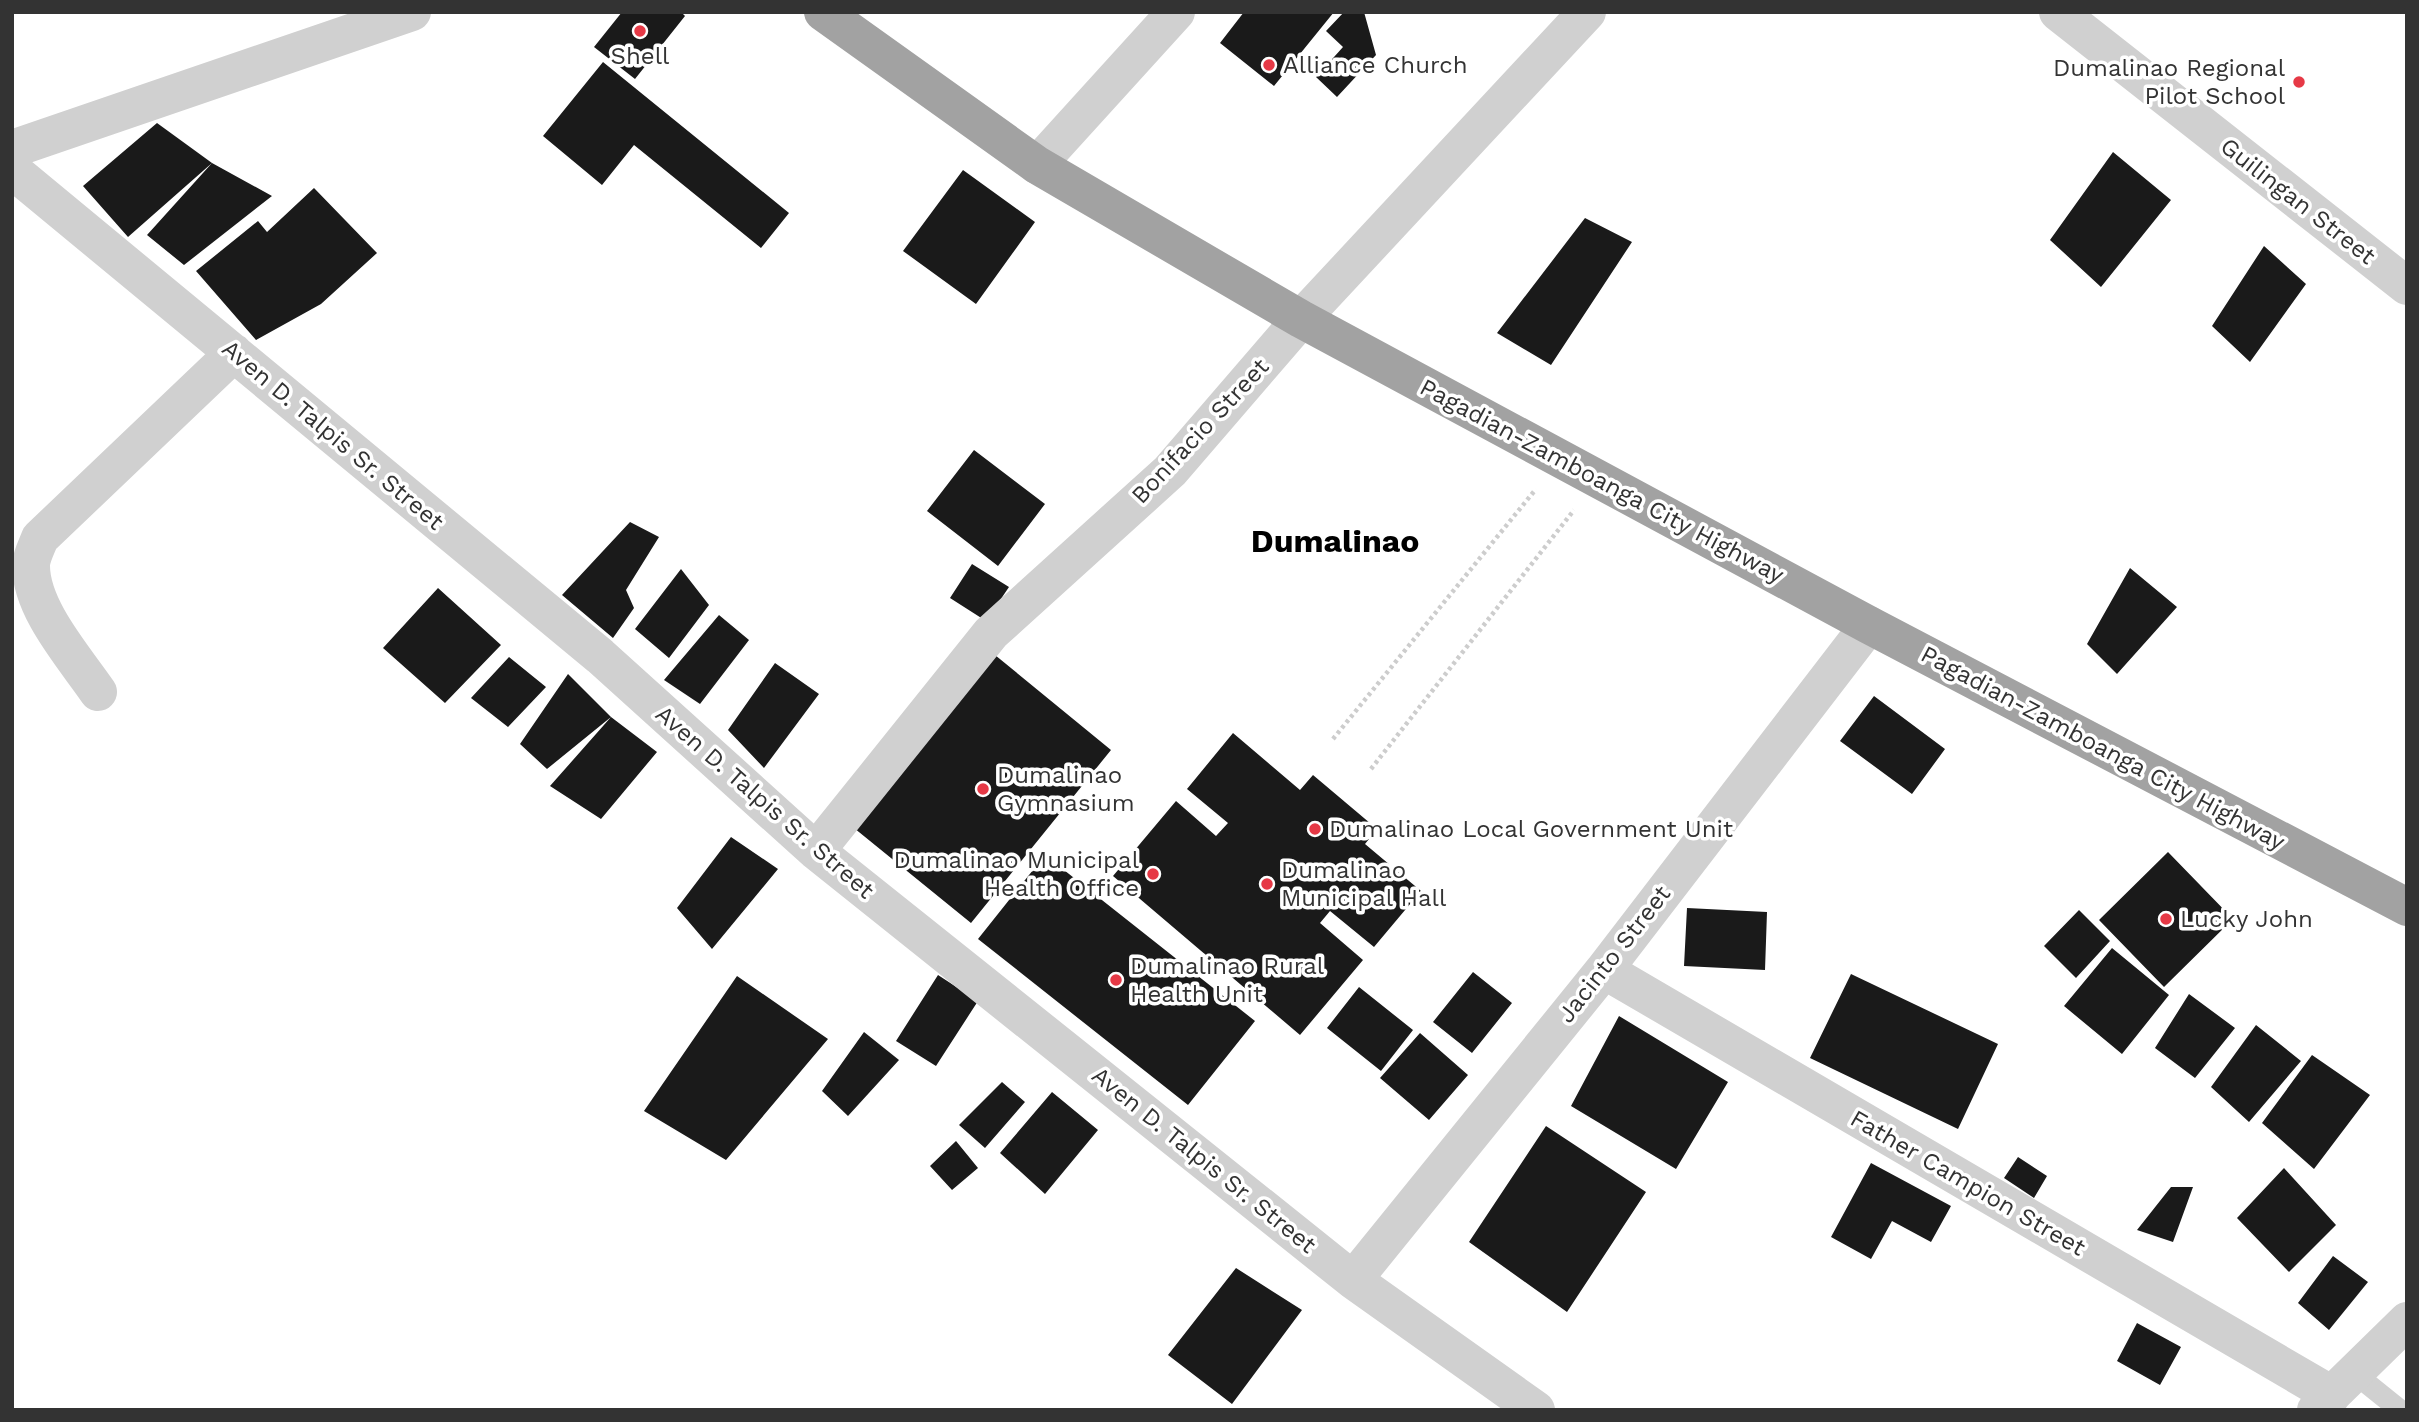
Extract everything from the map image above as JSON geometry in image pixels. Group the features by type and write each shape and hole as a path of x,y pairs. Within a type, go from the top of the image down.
{"highway":[{"name":"Pagadian-Zamboanga City Highway","path":"823,12 1037,165 1301,319 1869,625 2407,907"}],"street":[{"path":"12,149 412,12"},
{"path":"1037,165 1177,12"},
{"name":"Bonifacio Street","path":"816,851 991,633 1170,471 1301,319 1587,12"},
{"name":"Guilingan Street","path":"2058,12 2407,286"},
{"name":"Aven D. Talpis Sr. Street","path":"12,170 600,656 816,851 1353,1280 1536,1410"},
{"path":"98,692 49,621 34,588 31,562 40,538 234,353"},
{"name":"Jacinto Street","path":"1353,1280 1604,970 1869,625"},
{"name":"Father Campion Street","path":"1604,970 2334,1393"},
{"path":"2334,1393 2407,1321"}],"lane":[{"path":"2334,1393 2400,1410"}],"path":[{"path":"1333,738 1561,459"},
{"path":"1371,769 1599,479"}],"building":[{"name":"Shell","path":"622,12 681,12 685,16 635,79 594,47"},
{"name":"Alliance Church","path":"1244,12 1334,12 1274,86 1220,43"},
{"path":"1344,12 1364,12 1376,55 1337,97 1316,77 1343,47 1326,31"},
{"path":"603,62 789,213 761,248 634,145 602,185 543,136"},
{"path":"157,123 212,163 128,237 83,186"},
{"path":"2113,152 2171,200 2101,287 2050,240"},
{"path":"212,163 272,196 184,265 147,235"},
{"path":"963,170 1035,222 976,304 903,251"},
{"path":"314,188 377,253 321,304 256,340 196,271 258,221 267,232"},
{"path":"1585,218 1632,242 1551,365 1497,333"},
{"path":"2264,246 2306,284 2250,362 2212,326"},
{"path":"974,450 1045,504 998,566 927,511"},
{"path":"630,522 659,537 626,590 634,608 613,638 562,595"},
{"path":"972,564 1009,587 986,621 950,598"},
{"path":"2130,568 2177,607 2117,674 2087,644"},
{"path":"681,569 709,605 669,658 635,629"},
{"path":"438,588 501,645 445,703 383,648"},
{"path":"719,615 749,640 700,704 664,680"},
{"name":"Dumalinao Gymnasium","path":"995,655 1111,750 971,923 854,828"},
{"path":"509,657 546,687 508,727 471,698"},
{"path":"775,663 819,694 764,768 728,730"},
{"path":"568,674 611,717 547,769 520,744"},
{"path":"1874,696 1945,749 1912,794 1840,741"},
{"path":"611,717 657,752 601,819 550,786"},
{"name":"Dumalinao Municipal Hall","path":"1233,733 1300,790 1313,775 1377,829 1365,844 1421,891 1374,947 1330,911 1320,923 1363,960 1300,1035 1113,876 1176,801 1216,836 1228,823 1187,789"},
{"path":"731,837 778,869 712,949 677,908"},
{"name":"Lucky John","path":"2168,852 2233,919 2164,987 2099,920"},
{"name":"Dumalinao Rural Health Unit","path":"1045,855 1255,1021 1188,1105 978,939"},
{"path":"1687,908 1767,912 1765,970 1684,966"},
{"path":"2079,910 2110,941 2076,978 2044,946"},
{"path":"2112,948 2169,995 2122,1054 2064,1006"},
{"path":"1473,972 1512,1003 1472,1053 1433,1022"},
{"path":"1851,974 1998,1044 1958,1129 1810,1058"},
{"path":"938,975 978,1001 936,1066 896,1041"},
{"path":"737,976 828,1039 726,1160 644,1111"},
{"path":"1359,987 1413,1030 1381,1071 1327,1028"},
{"path":"2189,994 2235,1028 2195,1078 2155,1048"},
{"path":"1619,1016 1728,1082 1676,1169 1571,1106"},
{"path":"2256,1025 2301,1061 2249,1122 2211,1087"},
{"path":"864,1032 899,1060 848,1116 822,1091"},
{"path":"1420,1033 1468,1075 1429,1120 1380,1078"},
{"path":"2312,1055 2370,1095 2314,1169 2262,1123"},
{"path":"1002,1082 1025,1102 985,1148 959,1125"},
{"path":"1052,1092 1098,1130 1045,1194 1000,1153"},
{"path":"1546,1126 1646,1192 1567,1312 1469,1242"},
{"path":"956,1141 978,1168 952,1190 930,1166"},
{"path":"2018,1157 2047,1176 2034,1198 2004,1178"},
{"path":"1871,1163 1951,1206 1931,1242 1892,1221 1871,1259 1831,1237"},
{"path":"2284,1168 2336,1225 2289,1272 2237,1218"},
{"path":"2171,1187 2193,1187 2173,1242 2137,1230"},
{"path":"2333,1256 2368,1282 2329,1330 2298,1303"},
{"path":"1236,1268 1302,1310 1232,1404 1168,1355"},
{"path":"2137,1323 2181,1347 2160,1385 2117,1361"}],"place":[{"name":"Shell","path":"640,31"},
{"name":"Alliance Church","path":"1269,65"},
{"name":"Dumalinao Regional Pilot School","path":"2299,82"},
{"name":"Dumalinao Gymnasium","path":"983,789"},
{"name":"Dumalinao Local Government Unit","path":"1315,829"},
{"name":"Dumalinao Municipal Health Office","path":"1153,874"},
{"name":"Dumalinao Municipal Hall","path":"1267,884"},
{"name":"Lucky John","path":"2166,919"},
{"name":"Dumalinao Rural Health Unit","path":"1116,980"}],"district":[{"name":"Dumalinao","path":"1335,541"}]}
